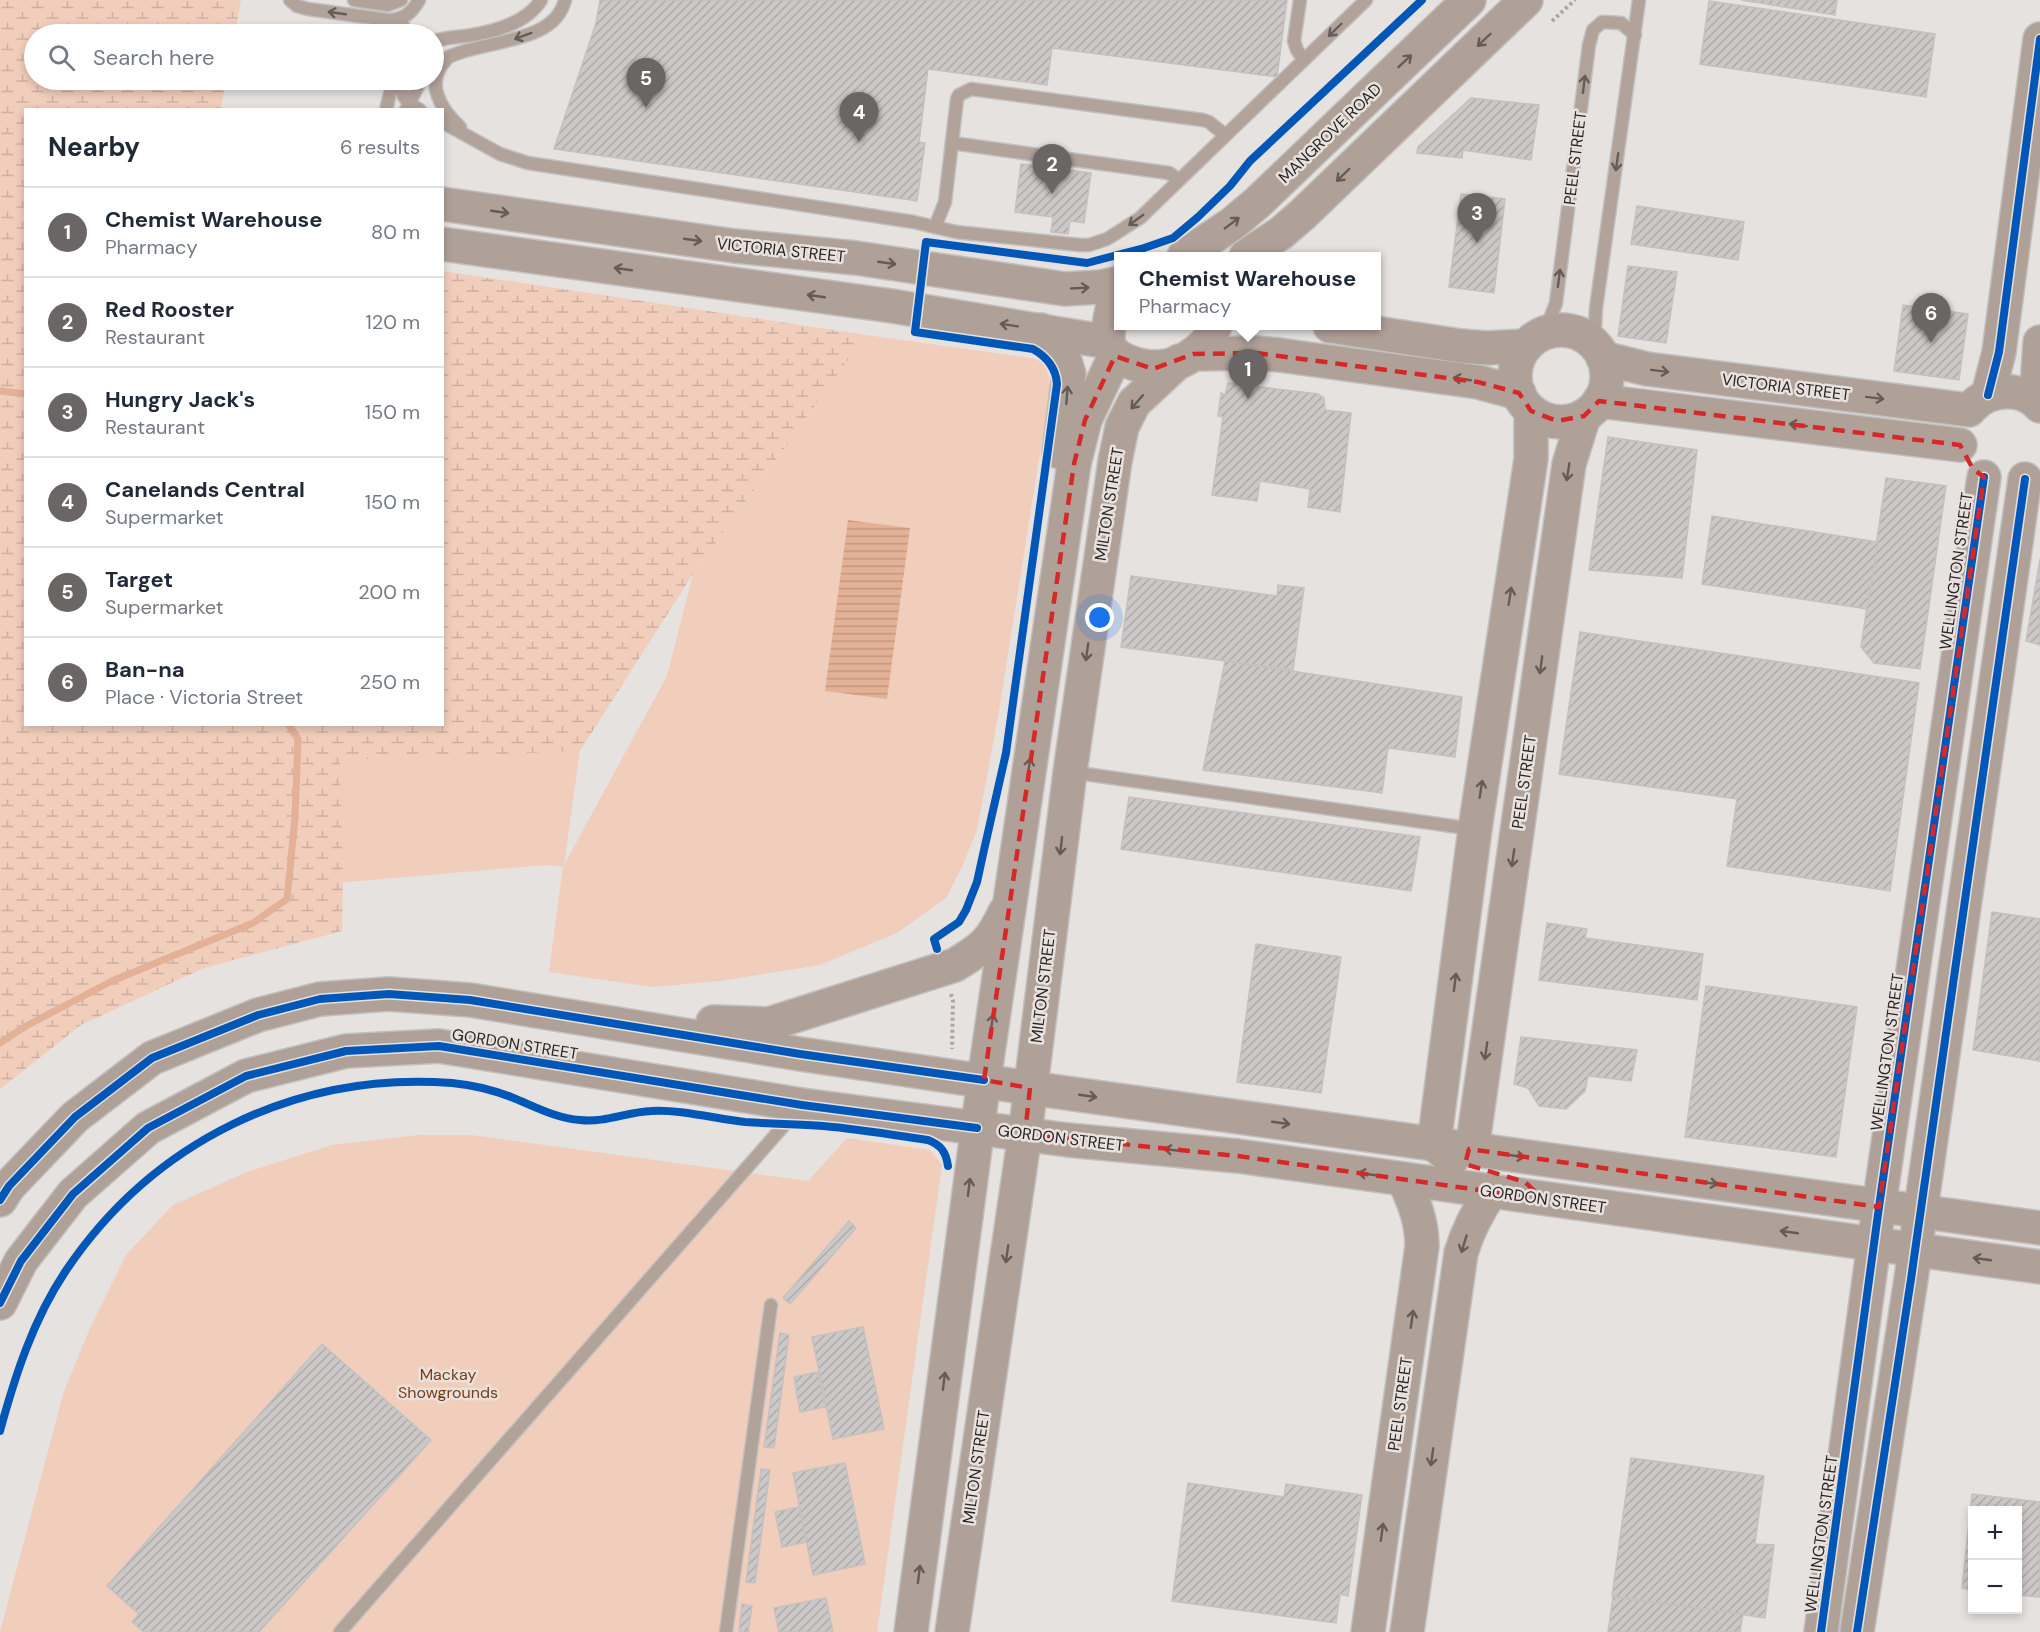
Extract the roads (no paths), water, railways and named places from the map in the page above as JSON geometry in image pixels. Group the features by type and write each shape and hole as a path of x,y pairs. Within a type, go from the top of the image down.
{"street":[{"name":"MANGROVE ROAD","path":"1190,252 1232,224 1257,203 1468,0"},
{"path":"1252,252 1302,215 1526,0"},
{"path":"1857,1632 2033,474 2004,483 1984,477 1969,463 1960,445 1962,426 1979,402 2000,352 2040,39"},
{"name":"VICTORIA STREET","path":"444,204 735,246 856,258 1065,289 1114,284"},
{"path":"444,244 892,306 1041,330 1112,349 1142,366 1153,369 1186,358 1256,353 1478,382 1525,402 1543,418 1557,421 1570,420 1592,408 1607,380 1599,351 1584,336 1571,331 1557,330 1535,340 1486,348 1356,330"},
{"path":"911,1632 977,1128 1059,558 1078,443 1112,349 1109,326 1114,304"},
{"path":"1041,330 1064,358 1068,374 1053,508 1059,558"},
{"name":"MILTON STREET","path":"952,1632 1024,1134 1070,772 1115,461 1122,427 1134,402 1205,344 1213,330"},
{"path":"1434,1144 1475,829 1531,459 1525,402 1515,382 1515,369 1535,340"},
{"path":"2038,404 2040,342"},
{"name":"VICTORIA STREET","path":"1599,351 1647,369 1979,402 2000,392 2013,392 2025,395 2038,404"},
{"path":"1592,408 1960,445"},
{"name":"PEEL STREET","path":"1472,1150 1568,476 1592,408"},
{"name":"WELLINGTON STREET","path":"1821,1632 1879,1207 1984,477"},
{"path":"573,1015 769,1024 955,965 977,952 994,935 1011,901"},
{"path":"3,1194 75,1117 152,1058 258,1014 320,999 389,994 470,1000 573,1015 800,1054 1030,1088 2040,1228"},
{"name":"GORDON STREET","path":"0,1303 21,1261 73,1194 148,1128 246,1076 346,1051 439,1046 802,1105 1024,1134 1238,1156 2040,1268"},
{"path":"1434,1144 1466,1170 1525,1182 1543,1199"},
{"name":"PEEL STREET","path":"1368,1632 1422,1246 1422,1231 1415,1203 1404,1179"},
{"path":"1407,1632 1461,1253 1467,1231 1491,1192"},
{"path":"1398,1412 1437,1417"},
{"path":"1375,1583 1413,1588"}],"lane":[{"path":"290,0 297,6 308,9 388,20 400,24"},
{"path":"354,0 395,2"},
{"path":"388,20 408,14 419,0"},
{"path":"444,39 475,34 520,21 532,12 541,0"},
{"path":"444,60 455,53 505,42 539,29 559,16 565,0"},
{"path":"1300,0 1294,41 1297,50 1305,60"},
{"path":"444,123 500,154 528,163 914,222 956,232 1058,244 1089,245 1107,239 1140,218 1366,0"},
{"path":"1599,351 1596,308 1639,0"},
{"name":"PEEL STREET","path":"1535,340 1556,303 1589,45 1593,30 1602,22 1621,23 1635,35"},
{"path":"444,62 455,53"},
{"path":"935,227 945,202 957,99 964,91 979,88 1203,120 1226,135"},
{"path":"386,108 392,90"},
{"path":"402,90 407,106"},
{"path":"407,106 416,90"},
{"path":"436,90 443,108"},
{"path":"444,110 469,136"},
{"path":"952,143 1169,173 1179,180"},
{"path":"1070,772 1475,829"},
{"path":"340,1632 802,1105"},
{"path":"726,1632 771,1305"}],"waterway":[{"path":"0,391 24,394"},
{"path":"0,1043 26,1026 112,981 253,923 287,899 295,818 298,739 289,726"}],"place":[{"name":"Target","path":"646,108"},
{"name":"Canelands Central","path":"859,142"},
{"name":"Red Rooster","path":"1052,194"},
{"name":"Hungry Jack's","path":"1477,243"},
{"name":"Ban-na","path":"1931,343"},
{"name":"Chemist Warehouse","path":"1248,399"}],"park label":[{"name":"Mackay Showgrounds","path":"448,1383"}]}
